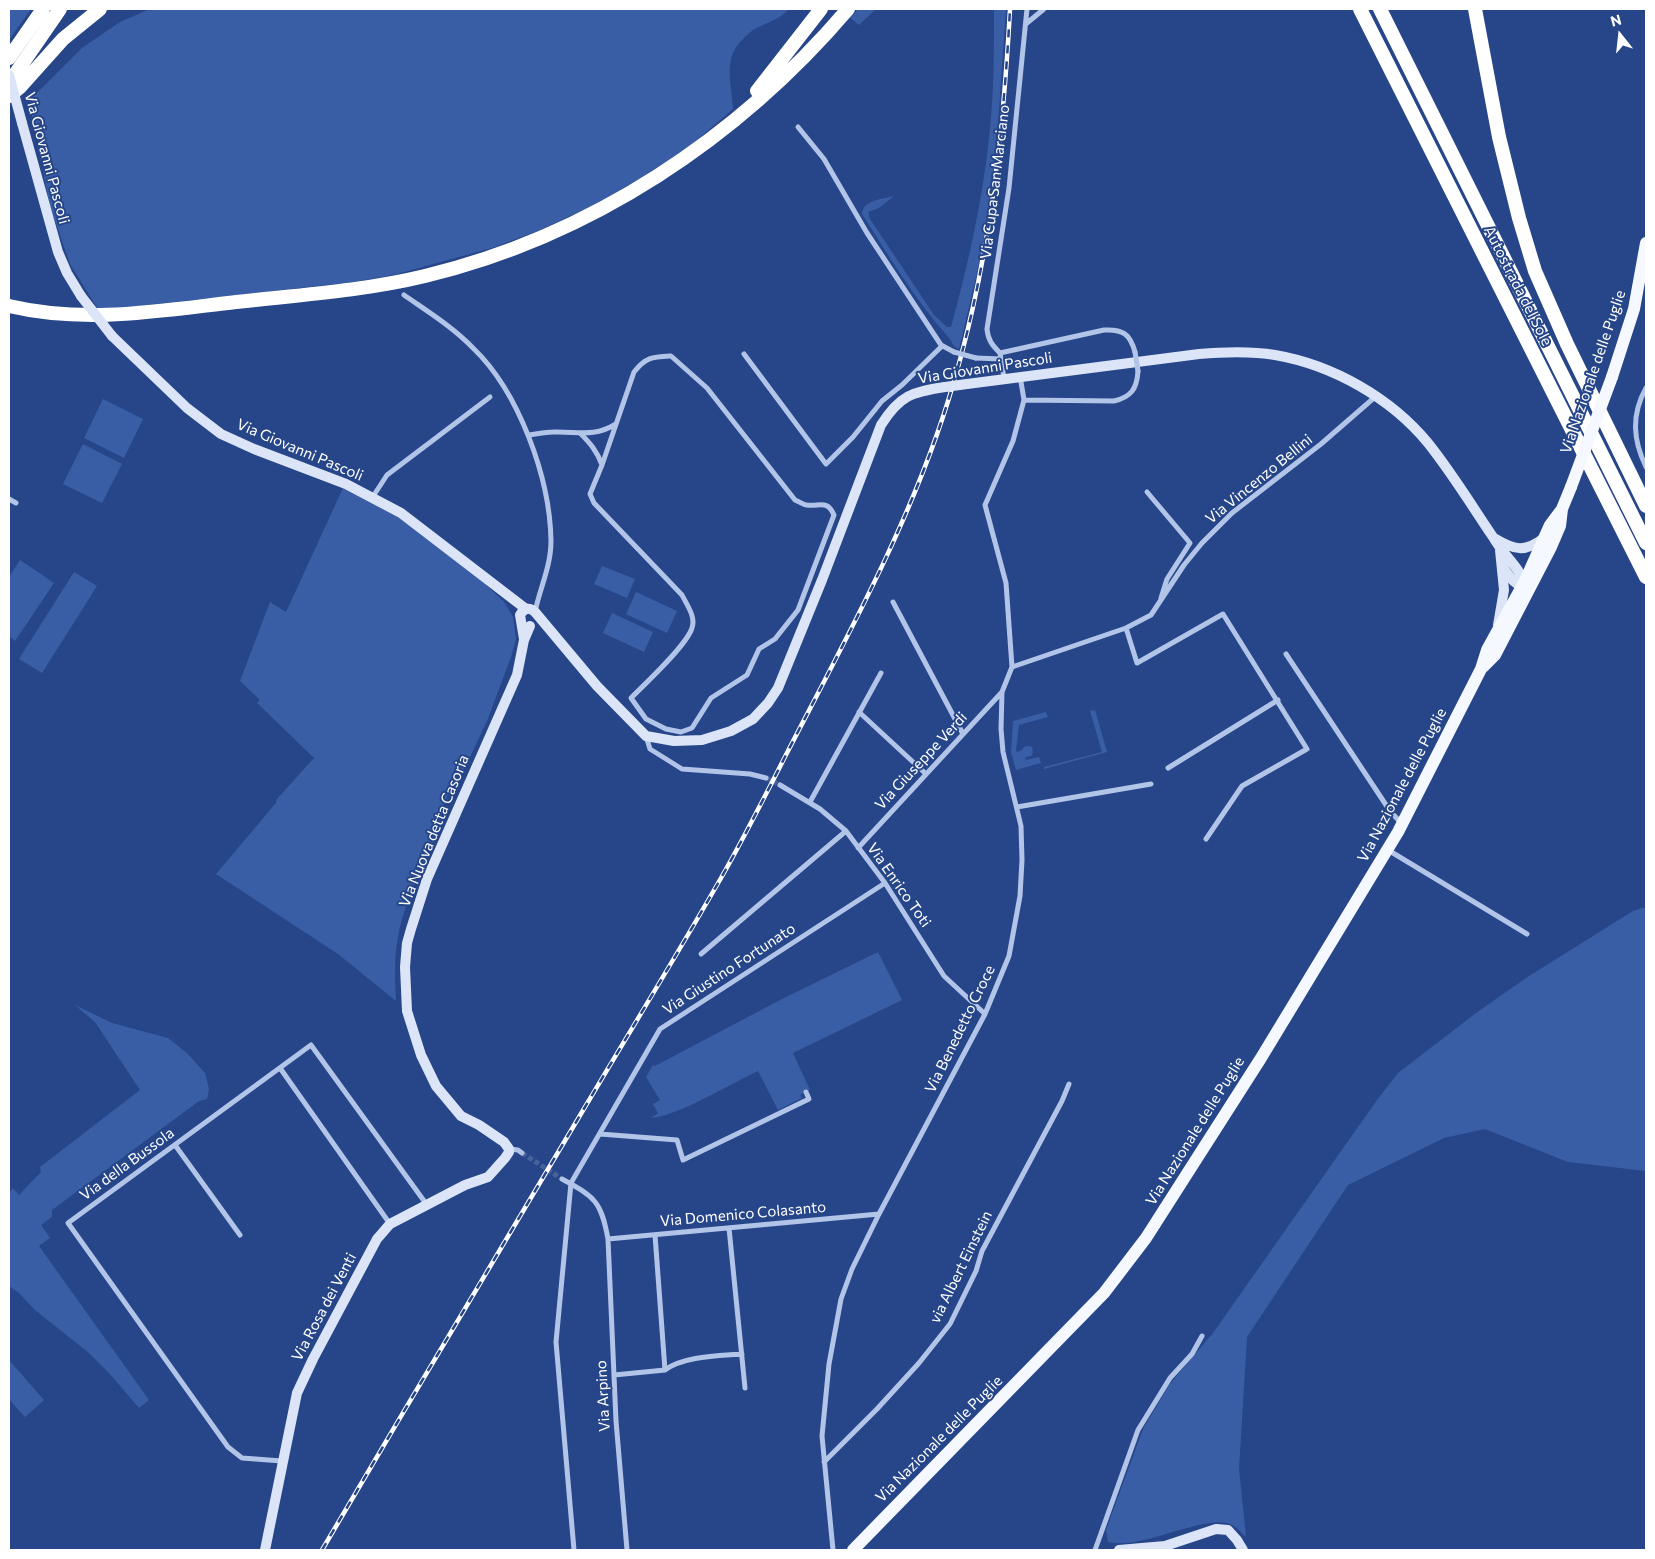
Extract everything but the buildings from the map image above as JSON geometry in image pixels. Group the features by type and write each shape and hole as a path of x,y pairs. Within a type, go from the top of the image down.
{"highway":[{"path":"9,58 43,9"},
{"path":"9,83 60,9"},
{"path":"9,96 20,87 63,39 100,9"},
{"path":"732,123 821,9"},
{"path":"9,306 36,312 70,316 126,315 373,286 464,266 504,252 556,232 598,211 674,166 732,123 794,66 848,9"},
{"name":"Autostrada del Sole","path":"1360,9 1646,577"},
{"name":"Autostrada del Sole","path":"1380,9 1646,543"},
{"path":"1475,9 1499,137 1519,218 1535,270 1571,353 1646,506"}],"main road":[{"name":"Via Nazionale delle Puglie","path":"1481,669 1495,655 1526,586 1544,538 1550,525 1562,509 1571,487 1612,376 1634,309 1646,243"},
{"name":"Via Nazionale delle Puglie","path":"853,1550 1104,1293 1146,1238 1260,1058 1403,824 1481,669 1487,650 1497,631 1526,586 1560,526 1562,509"}],"street":[{"name":"Via Cupa San Marciano","path":"1001,356 988,339 987,329 1009,188 1027,9"},
{"path":"1027,23 1044,9"},
{"name":"Via Giovanni Pascoli","path":"9,75 58,252 67,273 112,336 187,408 222,434 254,449 346,484 401,513 498,587 529,617 555,638 596,686 646,736 674,741 702,740 731,731 753,719 768,703 778,688 822,580 881,425 894,407 910,394 920,391 1004,378 1199,354 1241,352 1276,356 1318,367 1346,379 1376,396 1412,426 1427,442 1526,586"},
{"path":"798,127 824,159 867,233 942,346 954,352 986,360 1104,330 1118,330 1128,336 1135,352 1138,381 1133,392 1128,397 1114,401 1024,400"},
{"path":"404,295 440,320 474,348 499,380 529,435 547,505 551,542 548,568 538,600 529,617"},
{"path":"744,354 826,464 882,402 942,346"},
{"path":"671,356 707,388 795,500 805,505 826,505 834,515 798,610 775,639 759,649 747,675 711,698 692,728 681,732 666,729 646,719 631,698 686,640 693,627 691,611 682,595 594,503 590,494 602,465 634,372 643,361 671,356"},
{"path":"1001,356 1004,378"},
{"name":"Via Benedetto Croce","path":"832,1550 822,1436 828,1364 841,1300 852,1269 879,1214 985,1014 1009,956 1020,896 1021,826 1003,752 1001,729 1002,692 1012,667 1006,583 984,505 1013,441 1024,400 1020,376"},
{"path":"1646,388 1641,397 1635,423 1638,446 1646,467"},
{"name":"Via Vincenzo Bellini","path":"1012,667 1126,628 1152,615 1196,550 1232,513 1321,444 1376,396"},
{"path":"372,498 387,475 490,397"},
{"path":"529,435 553,432 595,433 606,430 616,424"},
{"path":"580,433 591,444 602,465"},
{"path":"1147,492 1190,544 1167,579 1160,601"},
{"path":"9,499 16,503"},
{"path":"1493,537 1508,545 1522,549 1535,545 1544,538"},
{"path":"1497,631 1503,600 1500,549"},
{"path":"1502,566 1514,582 1526,586"},
{"path":"893,602 963,734"},
{"path":"1126,628 1137,663 1223,614 1307,749 1242,786 1206,839"},
{"name":"Via Nuova detta Casoria","path":"509,1149 504,1142 488,1131 461,1116 436,1086 421,1054 407,1011 405,968 410,929 427,878 517,675 529,617"},
{"path":"1286,654 1390,811 1403,824"},
{"path":"810,802 880,673"},
{"name":"Via Giuseppe Verdi","path":"858,848 1002,692"},
{"path":"1168,768 1278,700"},
{"path":"859,712 926,774"},
{"path":"646,736 650,749 682,769 750,774 766,778"},
{"path":"1017,807 1151,784"},
{"name":"Via Enrico Toti","path":"780,785 810,802 846,831 885,883 944,976 985,1014"},
{"path":"701,954 846,831"},
{"path":"1388,849 1527,934"},
{"name":"Via Giustino Fortunato","path":"571,1183 660,1029 885,883"},
{"name":"Via della Bussola","path":"282,1461 242,1458 228,1447 68,1223 311,1045 426,1205"},
{"path":"280,1068 390,1224"},
{"name":"via Albert Einstein","path":"824,1462 877,1409 919,1363 950,1324 976,1271 982,1251 1062,1101 1069,1084"},
{"path":"600,1134 677,1140 683,1160 810,1099 806,1092"},
{"path":"175,1145 240,1235"},
{"path":"509,1149 518,1150 522,1153"},
{"name":"Via Rosa dei Venti","path":"265,1550 297,1393 377,1239 390,1224 465,1185 488,1177 506,1158 509,1149"},
{"name":"Via Arpino","path":"562,1178 583,1189 596,1202 604,1216 608,1239 616,1421 627,1550"},
{"path":"571,1183 556,1342 574,1550"},
{"name":"Via Domenico Colasanto","path":"608,1239 879,1214"},
{"path":"728,1228 745,1388"},
{"path":"655,1235 666,1370"},
{"path":"1095,1550 1138,1430 1170,1378 1192,1354 1202,1336"},
{"path":"614,1375 666,1370 672,1365 704,1358 742,1354"},
{"path":"1136,1424 1138,1430"},
{"path":"1119,1550 1165,1546 1216,1528 1228,1530 1237,1540 1242,1550"}],"shaded area":[{"path":"9,9 31,9 9,40"},
{"path":"150,9 789,9 778,18 753,30 736,46 730,63 733,109 685,150 642,177 596,204 540,230 492,248 393,275 353,282 98,309 70,264 50,206 29,101 82,48 120,22"},
{"path":"858,9 876,9 859,25 850,18"},
{"path":"994,9 1006,9 997,138 981,256 959,349 954,346 914,293 862,214 863,209 870,203 894,196 879,208 868,212 870,219 934,315 947,327 951,327 974,234 986,163 993,90"},
{"path":"103,399 143,419 124,458 84,438"},
{"path":"83,444 122,464 102,503 63,484"},
{"path":"343,488 399,517 464,564 504,602 513,617 516,639 487,721 463,772 457,771 443,807 449,810 418,875 405,909 396,950 396,1001 338,954 216,874 276,803 277,799 314,758 257,703 260,700 240,681 270,602 286,612"},
{"path":"20,560 54,583 15,641 9,636 9,577"},
{"path":"602,566 635,579 627,598 594,584"},
{"path":"74,572 97,586 42,673 19,659"},
{"path":"636,592 677,611 667,633 626,614"},
{"path":"612,613 653,632 644,652 603,633"},
{"path":"1095,710 1107,752 1044,769 1044,767 1102,752 1090,711"},
{"path":"1046,712 1048,717 1019,725 1016,751 1022,750 1024,747 1032,747 1033,753 1031,756 1025,757 1026,760 1039,757 1041,763 1016,770 1011,752 1013,721"},
{"path":"1646,908 1646,1171 1568,1162 1485,1129 1444,1138 1348,1185 1247,1337 1239,1469 1246,1537 1234,1526 1223,1522 1193,1526 1139,1541 1108,1542 1106,1530 1143,1429 1169,1385 1213,1333 1398,1073 1476,1013 1526,978 1633,911"},
{"path":"878,952 902,1000 793,1053 810,1090 800,1095 802,1098 778,1110 758,1071 675,1112 651,1118 658,1113 653,1104 660,1100 646,1077 653,1065 655,1066 780,1000"},
{"path":"75,1005 112,1023 168,1038 187,1053 205,1073 209,1089 207,1099 199,1101 52,1210 52,1217 41,1225 50,1238 39,1246 149,1400 139,1408 89,1353 35,1310 19,1293 9,1286 9,1193 13,1188 19,1195 41,1172 40,1167 140,1090 95,1022"},
{"path":"9,1360 44,1400 25,1417 9,1399"}],"tunnel":[{"path":"766,778 780,785"},
{"path":"522,1153 562,1179"}],"railway":[{"path":"322,1550 721,878 834,663 897,533 934,444 963,350 974,302 984,254 998,156 1010,9"}]}
